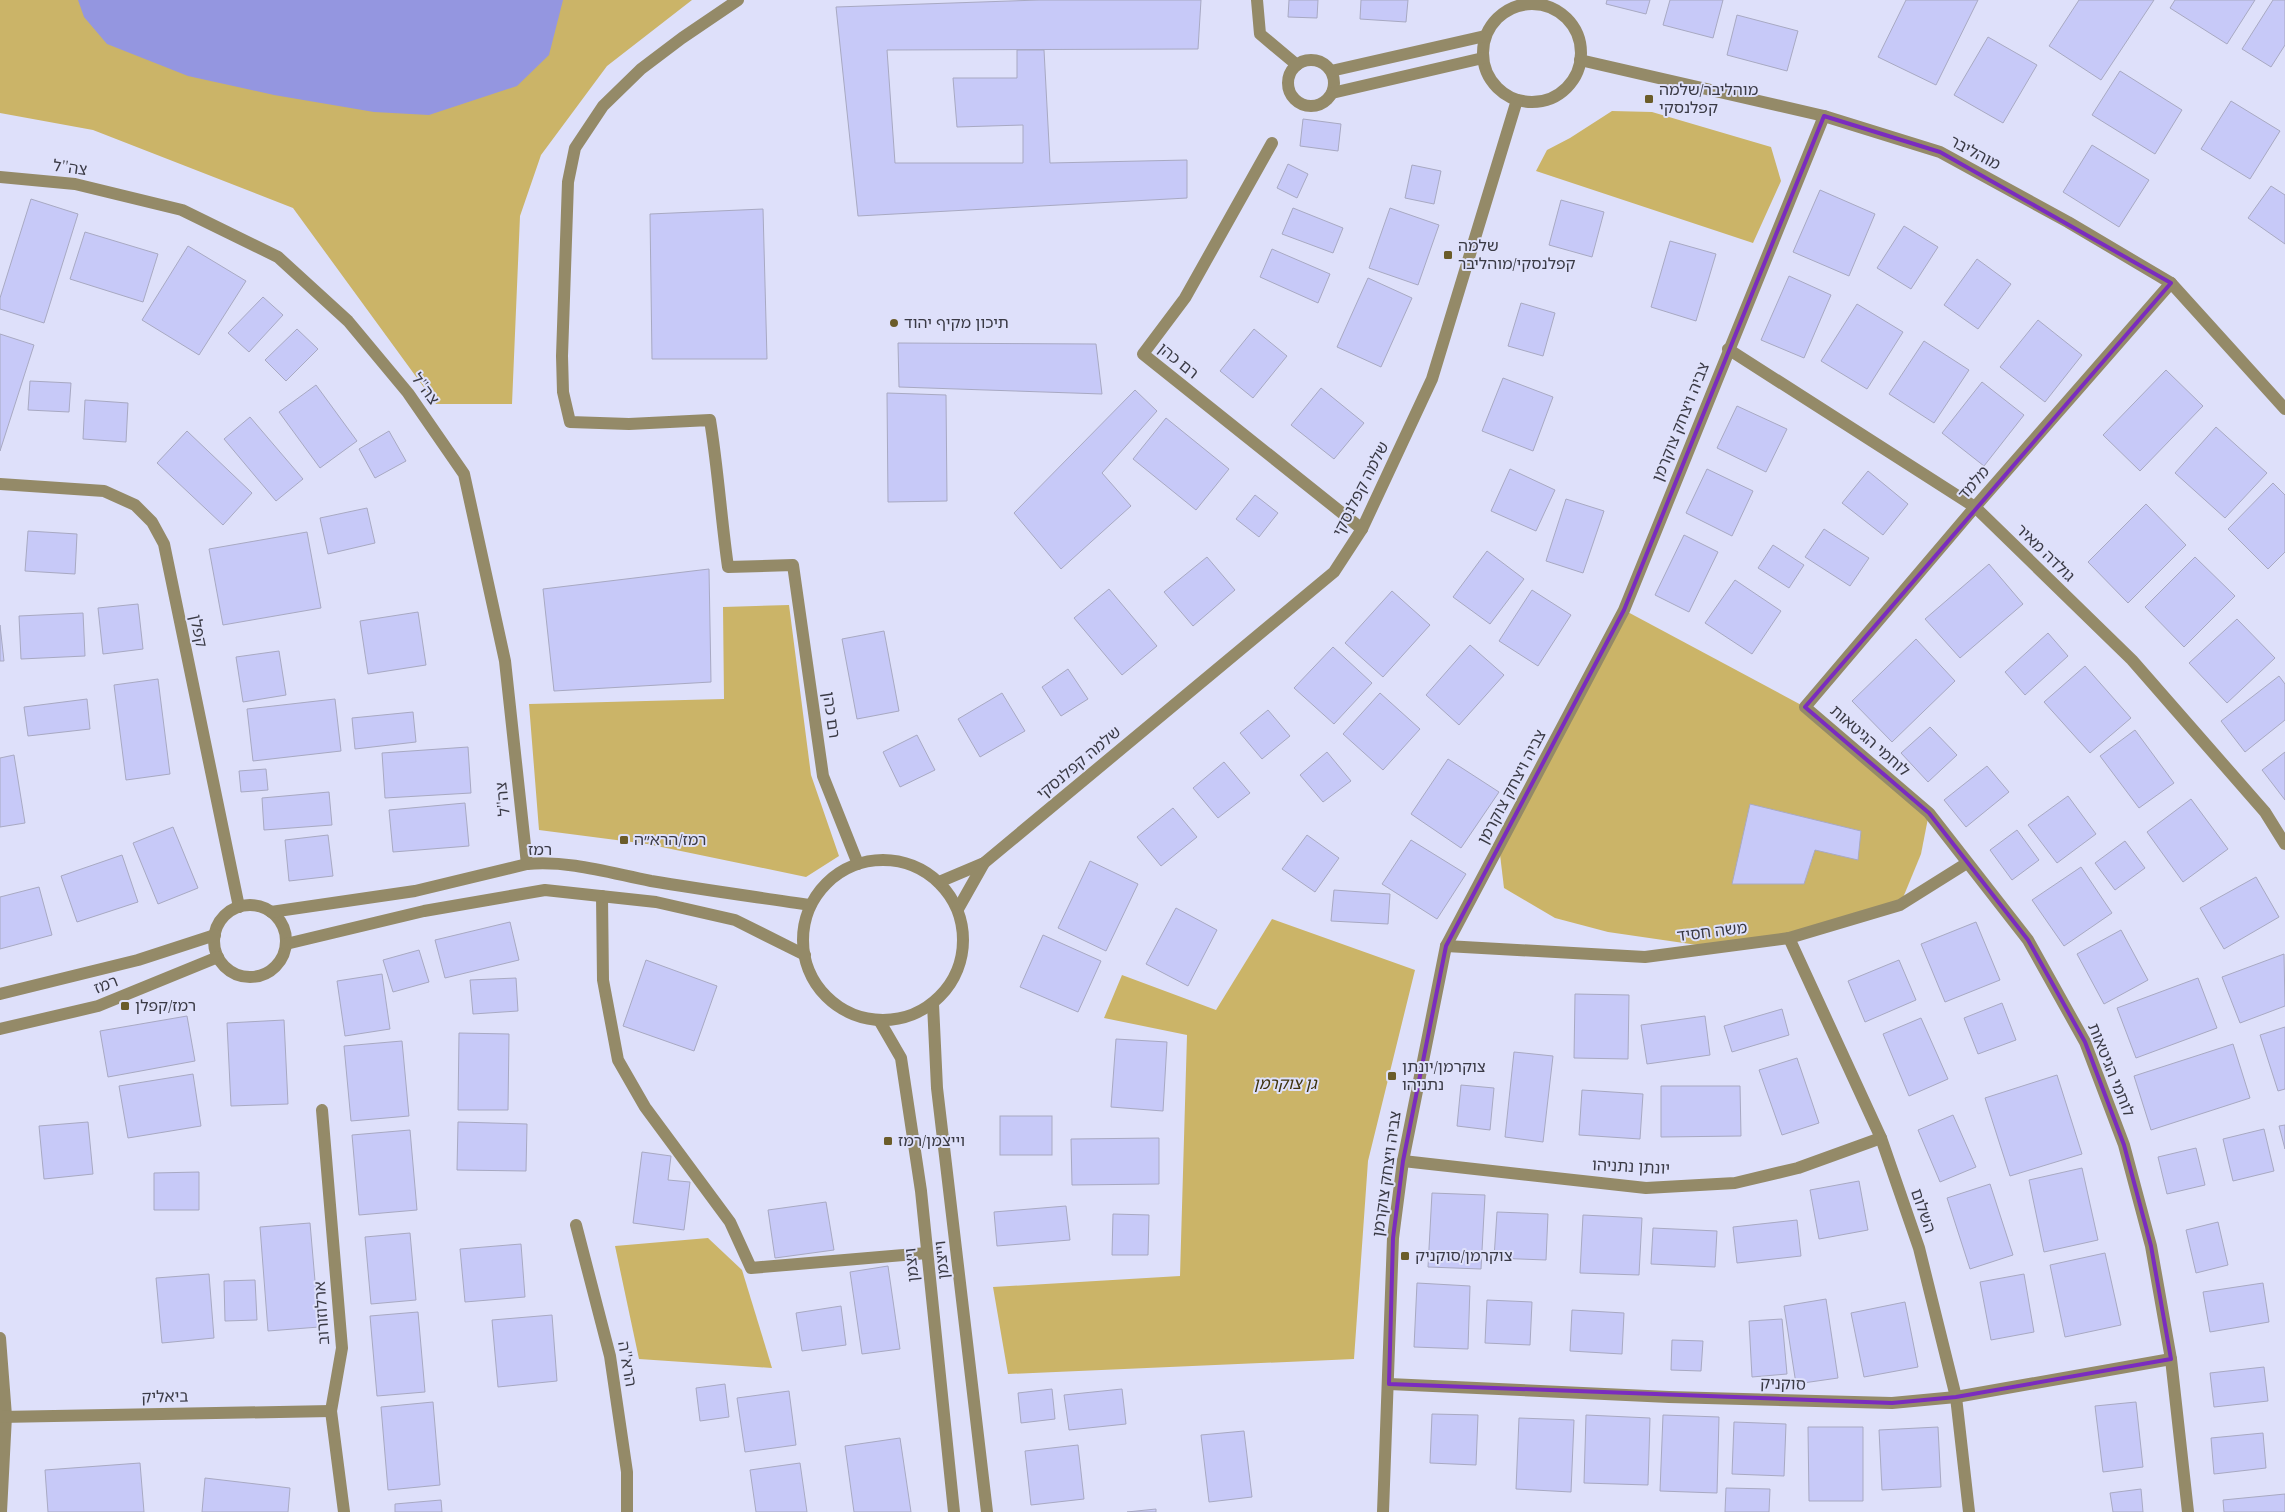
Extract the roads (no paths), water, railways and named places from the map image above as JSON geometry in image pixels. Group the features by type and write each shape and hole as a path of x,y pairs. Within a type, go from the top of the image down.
{"street":[{"name":"רם כהן","path":"738,0 682,38 642,69 603,106 575,148 568,182 562,356 563,392 570,422 628,424 710,420 718,468 720,509 728,567 793,565 823,776 858,864"},
{"path":"1257,0 1260,34 1297,65"},
{"path":"1523,3 1553,9 1566,18 1575,30 1580,44 1580,60 1575,76 1565,89 1551,98 1534,102 1518,100 1504,94 1486,72 1483,58 1486,36 1494,22 1507,11 1523,3"},
{"path":"1331,71 1486,36"},
{"path":"1332,93 1334,86 1331,71 1319,61 1304,61 1297,65 1289,77 1291,92 1300,102 1314,105 1321,103 1332,93 1483,58"},
{"name":"מוהליבר","path":"1580,60 1824,116 1940,152 2068,222 2171,284 2285,409"},
{"name":"שלמה קפלנסקי","path":"984,863 1334,572 1362,529 1432,379 1518,100"},
{"name":"צביה ויצחק צוקרמן","path":"1383,1512 1393,1238 1403,1161 1446,946 1624,610 1728,349 1824,116"},
{"name":"רם כהן","path":"1272,143 1185,298 1143,354 1362,529"},
{"name":"צה\"ל","path":"0,177 75,184 182,210 278,257 348,321 408,393 464,474 505,660 527,864"},
{"name":"מלמד","path":"1805,706 1974,507 2171,284"},
{"name":"גולדה מאיר","path":"1728,349 1974,507 2132,660 2265,812 2285,844"},
{"name":"קפלן","path":"0,484 104,491 135,505 152,522 164,544 239,907"},
{"name":"לוחמי הגיטאות","path":"1805,706 1929,813 2028,940 2085,1042 2124,1145 2151,1246 2171,1359 2188,1512"},
{"path":"888,860 908,863 925,871 939,882 958,909 964,932 963,954 956,974 946,992 933,1004 917,1013 902,1018 878,1020 855,1016 836,1005 818,988 807,967 802,943 804,925 810,905 828,881 858,864 868,861 888,860"},
{"name":"רמז","path":"271,912 415,891 527,864 543,863 582,866 651,881 810,905"},
{"path":"939,882 984,863"},
{"path":"958,909 984,863"},
{"name":"משה חסיד","path":"1446,946 1644,957 1789,938 1900,905 1967,863"},
{"path":"286,944 424,911 545,890 656,902 736,920 805,955"},
{"path":"602,896 603,980 618,1060 645,1107 730,1222 751,1268 927,1253"},
{"path":"250,905 271,912 280,920 285,931 286,944 284,955 277,965 268,972 257,976 234,973 218,957 215,946 215,935 223,918 239,907 250,905"},
{"name":"רמז","path":"0,994 138,960 215,935"},
{"name":"השלום","path":"1789,938 1881,1138 1919,1248 1956,1397 1969,1512"},
{"name":"רמז","path":"0,1029 98,1006 218,957"},
{"name":"וייצמן","path":"933,1004 937,1088 987,1512"},
{"name":"ויצמן","path":"878,1020 901,1058 921,1191 954,1512"},
{"name":"ארלוזורוב","path":"322,1110 342,1348 331,1411 344,1512"},
{"name":"יונתן נתניהו","path":"1403,1161 1646,1188 1736,1183 1798,1168 1881,1138"},
{"name":"הרא\"ה","path":"576,1225 610,1356 627,1472 627,1512"},
{"path":"0,1338 3,1417 2,1512"},
{"name":"סוקניק","path":"1389,1384 1892,1404 1956,1397 2171,1359"},
{"name":"ביאליק","path":"3,1417 331,1411"}],"water":[{"path":"78,0 563,0 549,55 517,86 429,115 374,112 274,95 188,76 107,44 84,17"}],"place":[{"name":"מוהליבר/שלמה קפלנסקי","path":"1649,99"},
{"name":"שלמה קפלנסקי/מוהליבר","path":"1448,255"},
{"name":"תיכון מקיף יהוד","path":"894,323"},
{"name":"רמז/הרא״ה","path":"624,840"},
{"name":"רמז/קפלן","path":"125,1006"},
{"name":"צוקרמן/יונתן נתניהו","path":"1392,1076"},
{"name":"וייצמן/רמז","path":"888,1141"},
{"name":"צוקרמן/סוקניק","path":"1405,1256"}],"park label":[{"name":"גן צוקרמן","path":"1285,1084"}]}
